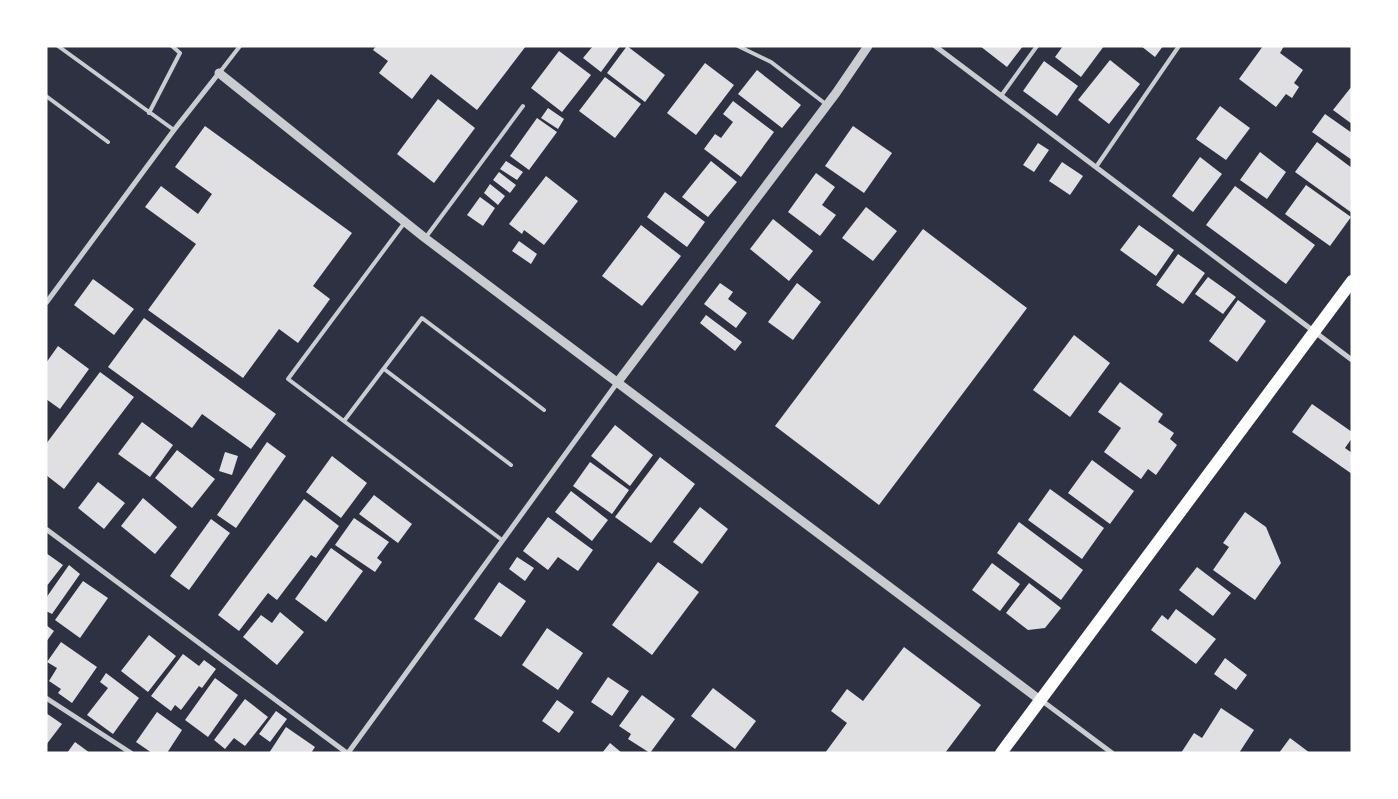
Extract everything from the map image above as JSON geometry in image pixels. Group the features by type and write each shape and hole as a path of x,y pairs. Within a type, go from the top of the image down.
{"main road":[{"path":"1001,753 1352,281"}],"street":[{"path":"935,46 1352,360"},
{"path":"46,529 347,753 618,382 827,105 867,48"},
{"path":"46,303 174,130 219,74 425,238 1112,753"},
{"path":"46,698 130,753"}],"lane":[{"path":"58,46 174,130"},
{"path":"149,113 180,53 172,46"},
{"path":"219,74 240,46"},
{"path":"738,46 771,62 827,105"},
{"path":"1001,96 1038,46"},
{"path":"1096,167 1179,46"},
{"path":"46,96 108,142"},
{"path":"425,238 523,106"},
{"path":"405,222 288,379 502,540"},
{"path":"344,421 422,318 544,410"},
{"path":"384,369 511,465"}],"building":[{"path":"376,46 526,46 477,110 431,74 412,99 379,73 388,61 373,50"},
{"path":"593,46 620,46 601,72 583,58"},
{"path":"627,46 665,75 645,102 607,73"},
{"path":"980,46 1023,46 1007,67"},
{"path":"1063,46 1104,46 1081,77 1055,57"},
{"path":"1141,46 1163,46 1155,57"},
{"path":"1263,46 1284,46 1280,53 1303,70 1294,83 1299,87 1292,98 1286,94 1276,107 1239,79"},
{"path":"559,51 591,75 562,112 531,88"},
{"path":"1110,60 1140,84 1109,124 1078,100"},
{"path":"1044,61 1078,86 1057,116 1023,91"},
{"path":"705,63 734,85 696,135 667,113"},
{"path":"757,70 801,105 782,128 738,94"},
{"path":"605,77 641,104 615,138 579,111"},
{"path":"1352,86 1352,124 1333,110"},
{"path":"438,99 475,128 434,183 397,154"},
{"path":"733,101 774,132 741,177 704,149 715,134 721,138 733,122 723,114"},
{"path":"1220,106 1250,128 1226,160 1196,139"},
{"path":"548,108 564,119 558,129 541,118"},
{"path":"1325,114 1352,133 1352,160 1312,132"},
{"path":"537,118 557,132 529,170 510,156"},
{"path":"205,126 352,233 313,286 330,299 298,343 279,329 243,378 148,310 196,244 145,207 161,186 198,214 212,194 175,167"},
{"path":"853,126 892,153 864,193 825,166"},
{"path":"1317,142 1352,168 1352,213 1295,172"},
{"path":"1038,143 1049,150 1034,172 1023,165"},
{"path":"1260,152 1286,172 1267,199 1240,180"},
{"path":"1200,157 1222,174 1193,212 1172,196"},
{"path":"506,161 523,172 517,180 500,169"},
{"path":"711,161 737,182 708,217 682,197"},
{"path":"1062,162 1083,176 1070,195 1049,181"},
{"path":"499,172 516,185 510,193 493,180"},
{"path":"816,173 835,187 822,205 836,215 820,236 788,212"},
{"path":"546,176 578,201 544,245 524,230 522,234 509,224"},
{"path":"490,184 505,196 498,205 484,193"},
{"path":"1306,185 1351,217 1330,246 1285,214"},
{"path":"1235,186 1315,245 1286,284 1206,225"},
{"path":"665,192 705,222 687,247 647,217"},
{"path":"480,197 495,208 483,226 467,215"},
{"path":"866,207 897,231 873,261 842,238"},
{"path":"773,219 813,251 789,281 750,249"},
{"path":"641,225 681,256 642,306 602,276"},
{"path":"1139,225 1174,250 1156,276 1120,250"},
{"path":"923,229 1027,308 879,505 775,426"},
{"path":"519,241 537,254 531,264 512,251"},
{"path":"1178,254 1205,273 1183,304 1156,285"},
{"path":"1208,277 1236,297 1223,314 1195,294"},
{"path":"93,279 134,309 114,335 74,305"},
{"path":"720,283 733,292 728,299 747,313 736,328 704,304"},
{"path":"797,283 821,302 793,340 768,322"},
{"path":"1238,300 1266,321 1237,362 1209,341"},
{"path":"706,315 742,342 735,351 700,323"},
{"path":"144,318 276,414 251,449 202,414 192,428 108,367"},
{"path":"1074,335 1110,363 1070,417 1033,390"},
{"path":"58,346 89,369 60,409 46,399 46,363"},
{"path":"100,372 134,397 64,489 46,475 46,444"},
{"path":"1120,382 1163,414 1158,422 1174,433 1170,439 1177,445 1156,475 1148,469 1141,479 1104,452 1121,428 1098,412"},
{"path":"1312,404 1352,432 1352,438 1345,448 1352,453 1352,474 1292,432"},
{"path":"142,422 173,445 150,477 118,454"},
{"path":"615,425 653,455 630,486 591,456"},
{"path":"267,442 286,456 236,528 217,515"},
{"path":"177,450 215,479 192,508 155,478"},
{"path":"225,452 238,456 232,475 219,471"},
{"path":"332,456 367,483 341,518 306,492"},
{"path":"660,457 695,484 651,543 615,517"},
{"path":"1092,460 1134,491 1110,524 1068,493"},
{"path":"590,462 629,490 612,514 573,486"},
{"path":"98,482 125,503 104,529 78,508"},
{"path":"1050,489 1104,528 1082,559 1028,520"},
{"path":"571,491 608,520 592,541 555,512"},
{"path":"374,495 412,524 398,543 359,514"},
{"path":"143,498 177,527 155,554 121,526"},
{"path":"304,499 339,526 316,558 311,555 277,600 268,593 239,631 218,615"},
{"path":"700,507 728,529 702,564 673,542"},
{"path":"1245,512 1266,527 1281,563 1255,600 1213,570 1229,547 1223,543"},
{"path":"548,517 593,550 578,571 558,557 548,570 523,551"},
{"path":"354,518 389,542 377,558 382,562 375,572 335,545"},
{"path":"211,519 230,533 189,590 170,576"},
{"path":"1019,522 1083,570 1061,600 997,553"},
{"path":"331,548 363,571 326,622 295,599"},
{"path":"46,553 63,565 46,587"},
{"path":"517,557 534,568 525,581 509,569"},
{"path":"658,562 699,592 652,655 612,625"},
{"path":"992,563 1020,584 1000,611 972,590"},
{"path":"69,565 80,574 52,614 46,611 46,598"},
{"path":"1197,567 1231,593 1213,616 1179,590"},
{"path":"83,581 108,598 80,638 55,620"},
{"path":"499,582 526,601 501,637 474,619"},
{"path":"1029,583 1061,608 1045,628 1028,630 1006,613"},
{"path":"1176,609 1216,639 1196,664 1151,630 1162,615 1168,620"},
{"path":"280,612 304,632 277,665 243,637 261,615 272,623"},
{"path":"46,625 54,631 46,642"},
{"path":"547,628 583,653 558,690 522,665"},
{"path":"149,635 176,656 148,692 121,671"},
{"path":"61,642 97,667 72,703 58,693 61,689 49,681 57,668 47,662"},
{"path":"904,647 981,705 945,753 825,753 847,723 831,711 847,689 863,701"},
{"path":"183,654 199,666 204,660 216,669 202,688 199,686 181,710 175,705 171,711 151,696"},
{"path":"1225,658 1247,675 1236,690 1214,674"},
{"path":"106,673 139,698 113,734 87,715 108,688 100,682"},
{"path":"608,677 629,691 612,716 591,702"},
{"path":"215,678 238,695 208,737 185,720"},
{"path":"713,688 756,721 735,749 691,716"},
{"path":"642,695 675,719 650,753 628,739 631,734 619,726"},
{"path":"245,699 268,717 245,746 234,738 225,749 214,740"},
{"path":"557,700 574,712 559,733 542,721"},
{"path":"1221,708 1254,730 1239,753 1181,753 1194,733 1202,738"},
{"path":"276,711 287,719 270,742 259,734"},
{"path":"157,712 182,730 167,753 152,753 136,742"},
{"path":"46,713 62,724 46,745"},
{"path":"286,727 315,747 311,753 269,753"},
{"path":"1290,738 1310,753 1279,753"},
{"path":"75,742 90,753 67,753"},
{"path":"610,743 622,753 602,753"}]}
